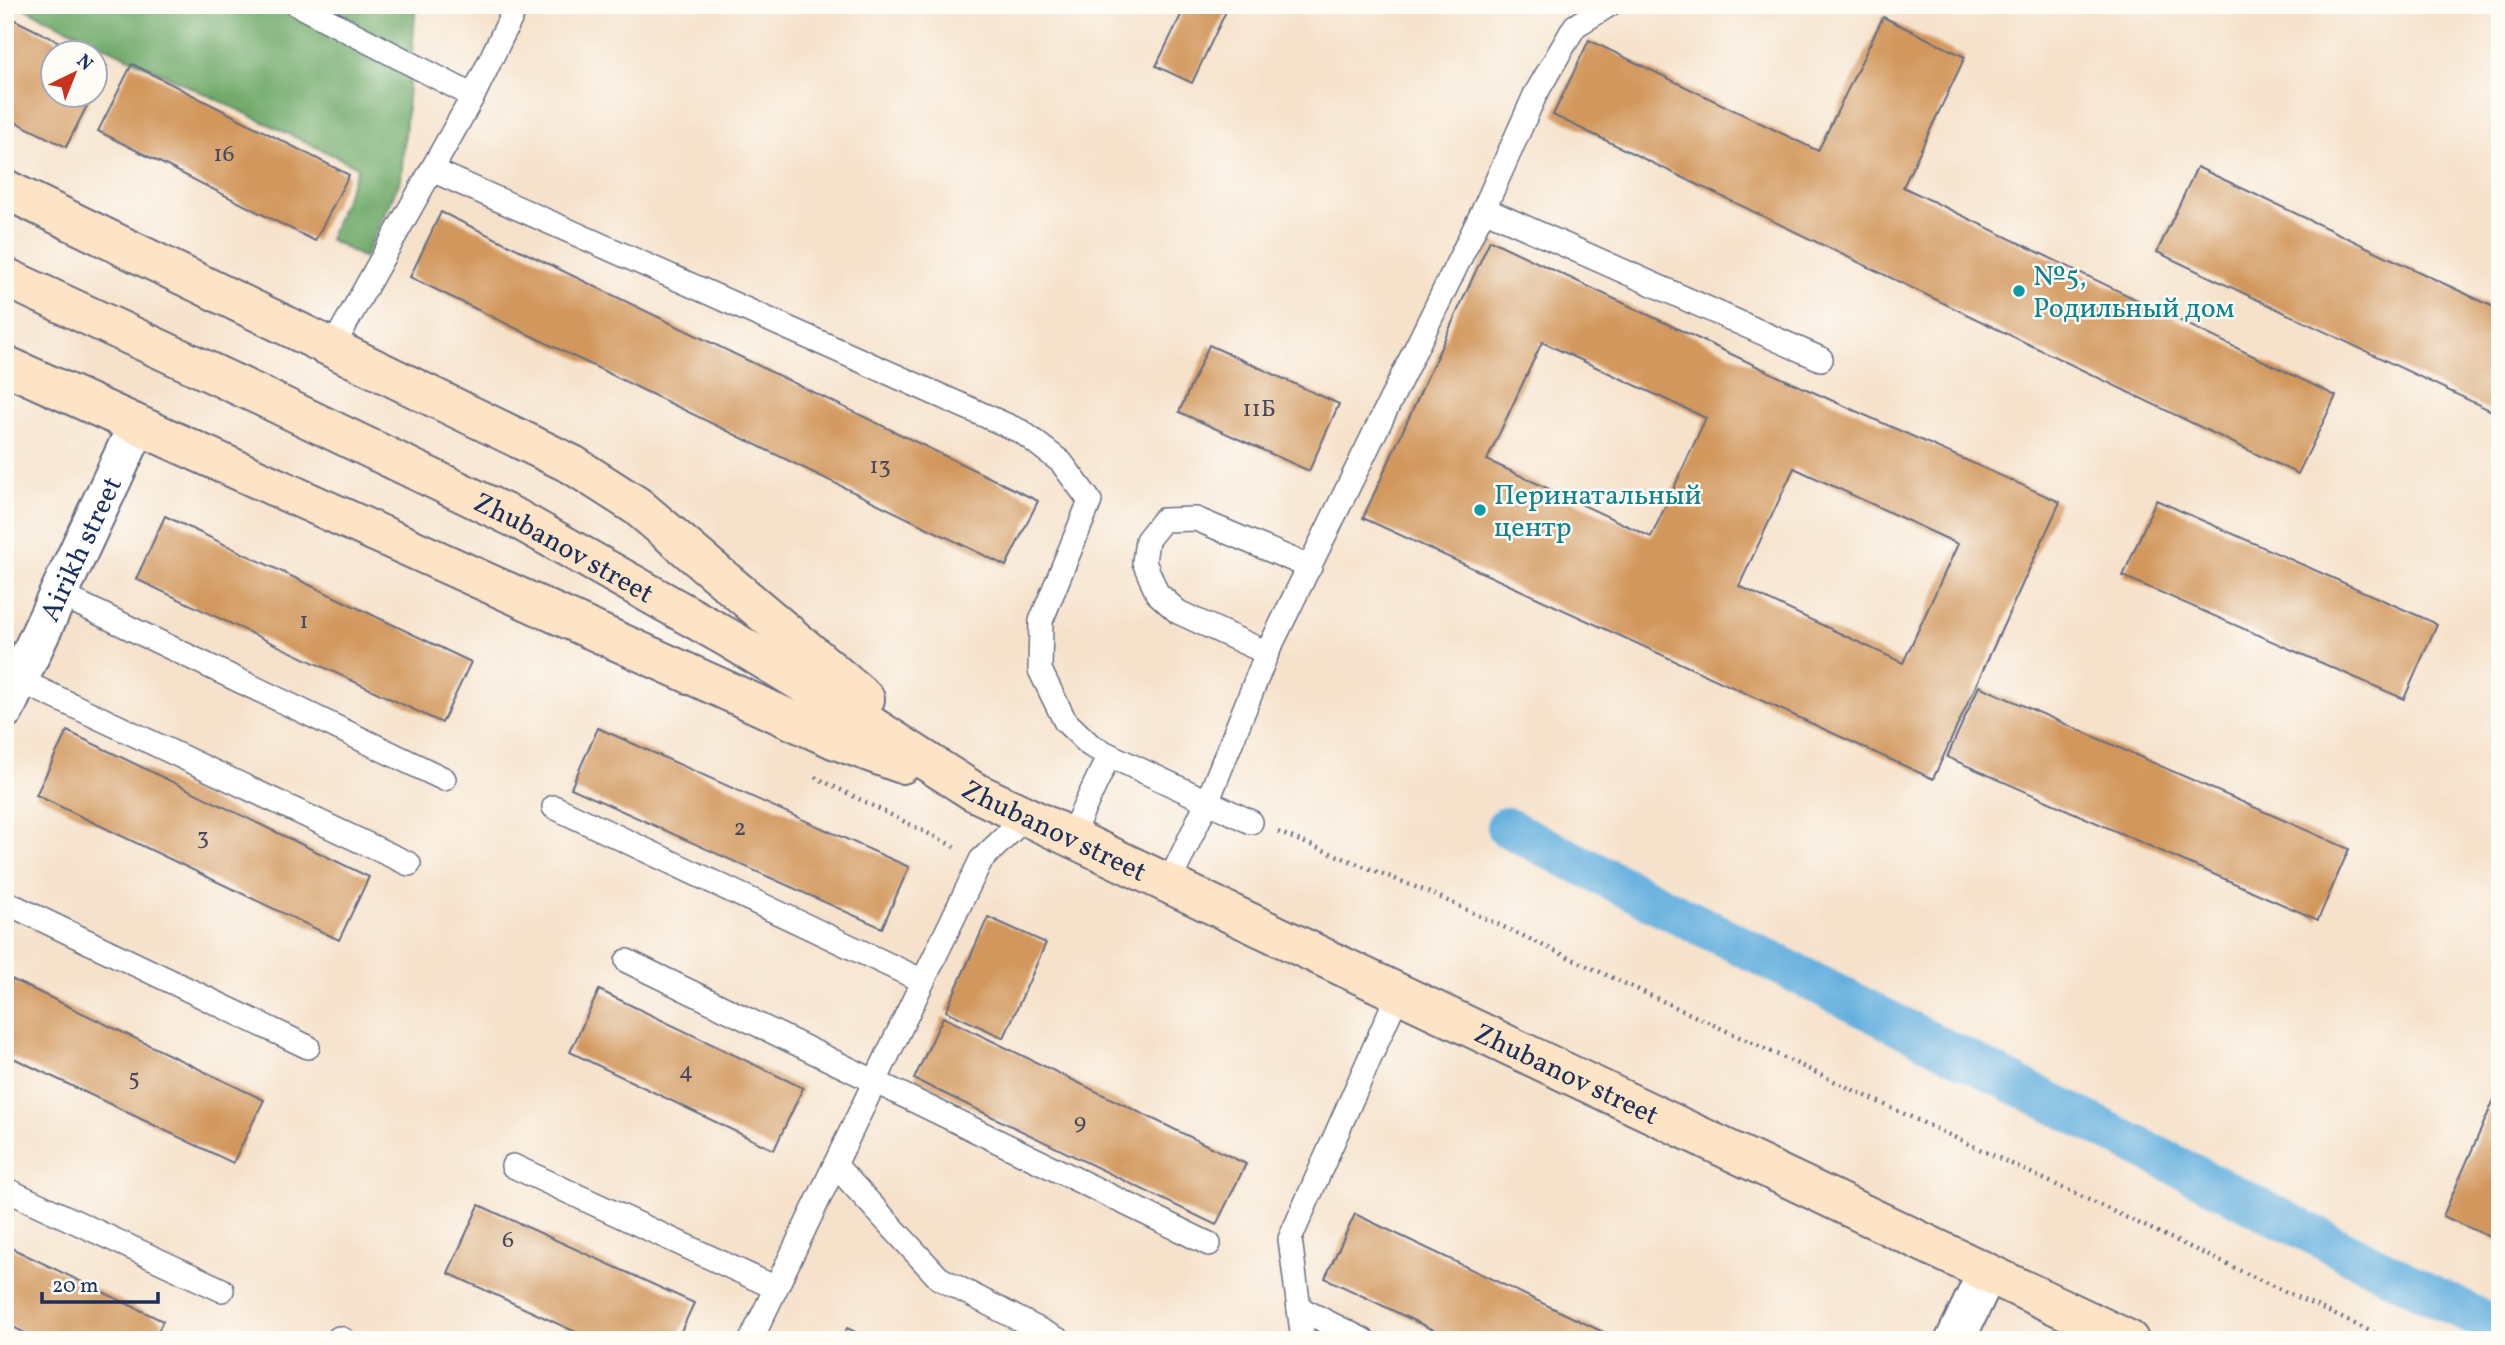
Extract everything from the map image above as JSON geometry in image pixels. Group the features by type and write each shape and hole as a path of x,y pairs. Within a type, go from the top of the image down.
{"main road":[{"path":"5,189 573,466 637,506 973,791"},
{"name":"Zhubanov street","path":"5,277 519,520 730,639 973,791 2130,1340"},
{"path":"5,365 836,740 973,791"}],"street":[{"name":"Airikh street","path":"12,695 137,426"},
{"path":"1955,1340 1987,1273"}],"lane":[{"path":"298,5 473,96"},
{"path":"332,348 473,96 517,5"},
{"path":"1168,885 1208,800 1267,653 1484,209 1535,95 1576,26 1609,5"},
{"path":"432,170 1022,432 1061,461 1090,501 1041,621 1040,670 1065,721 1090,745 1251,822"},
{"path":"1484,209 1821,359"},
{"path":"1267,653 1178,612 1157,593 1144,562 1147,540 1163,520 1196,519 1310,567"},
{"path":"59,594 444,779"},
{"path":"12,695 409,864"},
{"path":"1070,838 1109,755"},
{"path":"554,807 923,981"},
{"path":"751,1340 981,860 1026,817"},
{"path":"5,902 308,1047"},
{"path":"627,961 1209,1244"},
{"path":"1303,1340 1290,1239 1398,994"},
{"path":"835,1165 939,1278 1059,1340"},
{"path":"513,1167 776,1288"},
{"path":"5,1189 222,1290"},
{"path":"1299,1308 1363,1340"}],"path":[{"path":"1251,822 1433,894 2389,1340"}],"green space":[{"path":"18,5 416,5 401,179 364,258 329,239 358,167 108,48 108,38 87,38"}],"building":[{"path":"1186,5 1229,5 1192,83 1156,66"},
{"path":"5,15 51,38 38,38 38,108 86,108 66,147 5,117"},
{"name":"№5, Родильный дом","path":"1883,17 1965,57 1903,187 2336,396 2298,474 1553,115 1589,40 1818,151"},
{"path":"132,64 349,175 315,241 98,131"},
{"path":"2197,167 2500,310 2500,415 2157,252"},
{"path":"441,212 1038,501 1006,566 410,277"},
{"name":"Перинатальный центр","path":"1490,240 1786,380 2060,502 1933,779 1363,518","holes":["1542,342 1706,418 1651,537 1487,460","1794,468 1958,544 1903,663 1739,586"]},
{"path":"1209,345 1339,404 1309,471 1179,412"},
{"path":"2156,500 2437,624 2404,699 2123,576"},
{"path":"165,516 471,662 442,723 136,579"},
{"path":"1979,686 2349,849 2318,920 1947,757"},
{"path":"598,728 909,867 882,928 571,788"},
{"path":"67,731 369,877 339,940 36,795"},
{"path":"988,917 1046,943 1004,1038 946,1011"},
{"path":"5,976 264,1100 233,1163 5,1054"},
{"path":"599,990 803,1088 774,1150 570,1052"},
{"path":"943,1017 1246,1164 1216,1225 914,1079"},
{"path":"2500,1086 2500,1240 2499,1241 2443,1216"},
{"path":"479,1205 694,1303 677,1340 593,1340 448,1273"},
{"path":"1355,1214 1620,1340 1454,1340 1325,1278"},
{"path":"5,1245 163,1321 154,1340 39,1340 5,1323"},
{"path":"847,1328 872,1340 842,1340"}],"waterway":[{"path":"1506,827 2500,1329"}],"place":[{"name":"№5, Родильный дом","path":"2019,291"},
{"name":"Перинатальный центр","path":"1480,510"}]}
